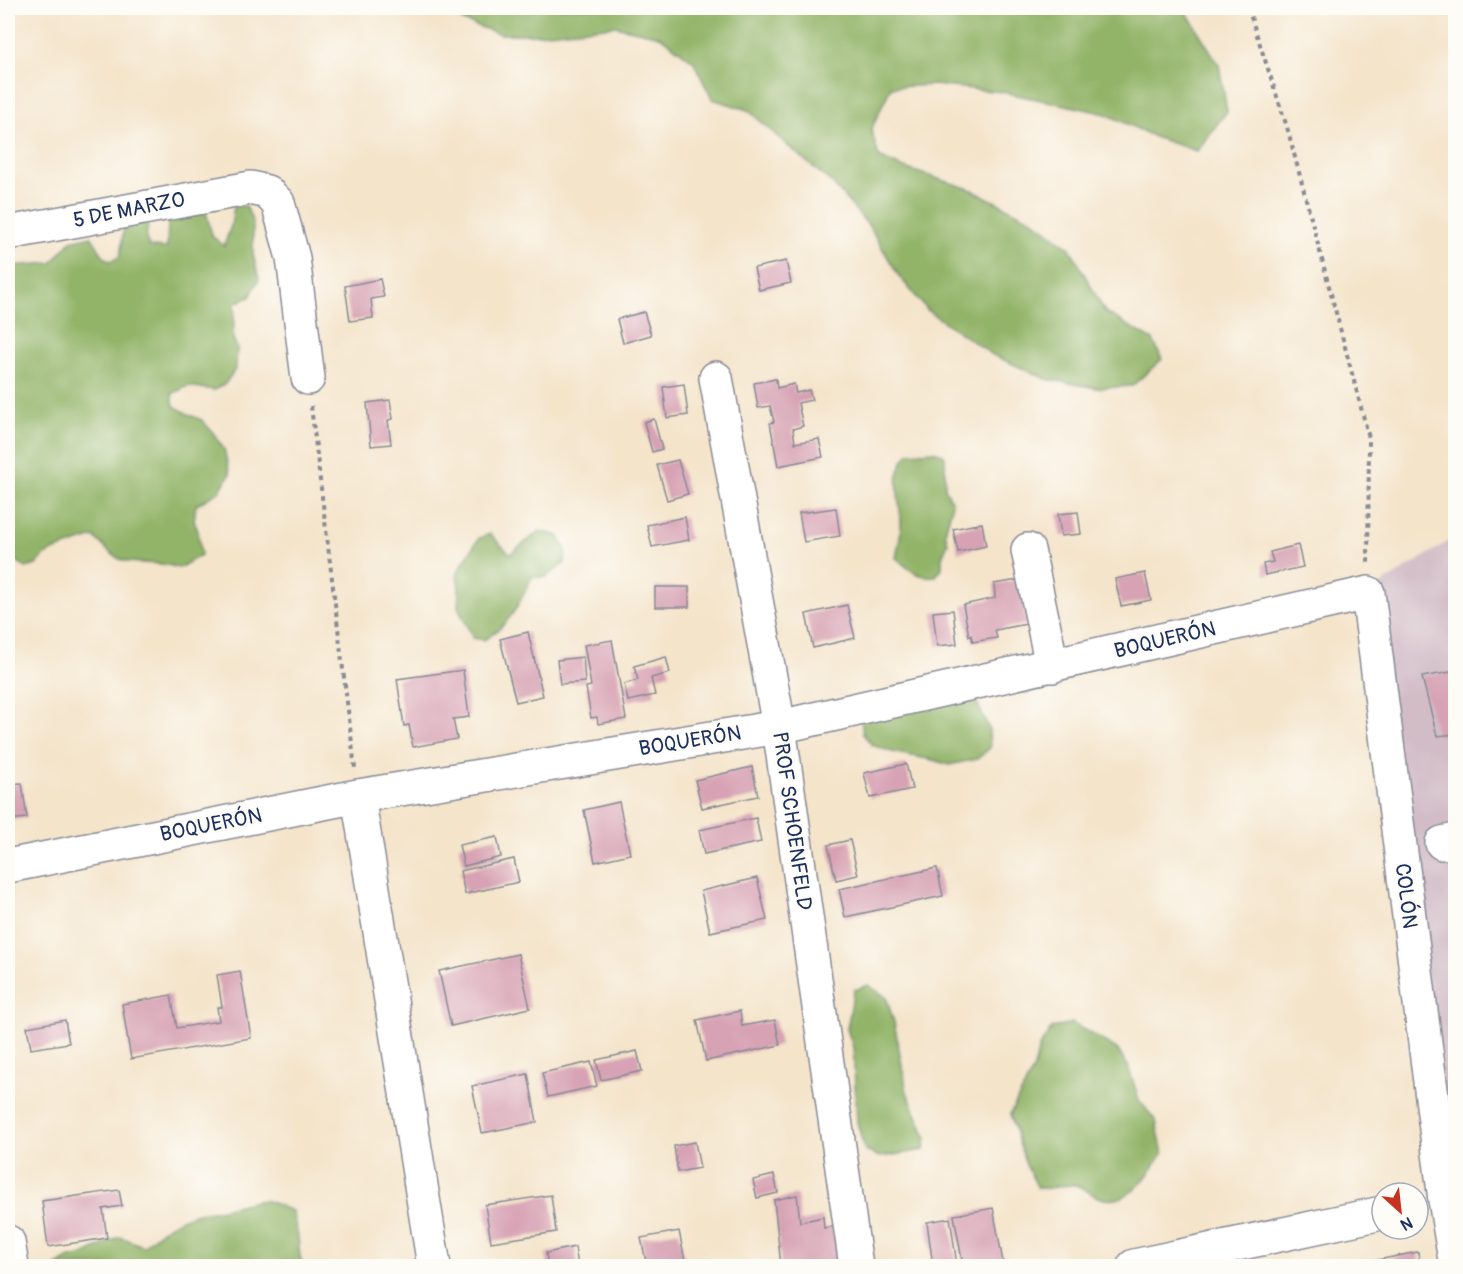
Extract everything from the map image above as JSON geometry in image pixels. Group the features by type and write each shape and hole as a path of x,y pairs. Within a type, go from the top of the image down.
{"street":[{"name":"5 DE MARZO","path":"8,233 251,188 267,192 278,203 293,258 308,378"},
{"name":"PROF SCHOENFELD","path":"716,378 779,727 856,1266"},
{"path":"1028,550 1052,666"},
{"name":"BOQUERÓN","path":"8,866 358,796 779,727 1368,593"},
{"name":"COLÓN","path":"1368,593 1439,1201 1455,1266"},
{"path":"358,796 434,1266"},
{"path":"1142,1266 1370,1216"},
{"path":"8,1242 12,1266"}],"path":[{"path":"1248,8 1287,126 1369,438 1368,593"},
{"path":"308,378 358,796"}],"shaded area":[{"path":"1455,537 1455,1177 1368,593"}],"green space":[{"path":"448,8 1184,8 1219,65 1227,111 1197,151 1157,138 1106,114 1002,92 934,85 891,87 871,130 879,157 901,167 970,189 1034,221 1070,248 1105,312 1153,340 1162,359 1132,386 1097,388 1046,379 993,355 928,311 899,276 869,226 832,183 748,110 712,99 693,61 660,36 615,26 538,34 500,34 463,21"},
{"path":"194,206 207,215 212,236 224,246 231,226 234,206 246,206 253,222 253,254 259,279 250,297 235,303 233,338 237,348 236,368 225,384 214,390 188,386 172,394 174,406 202,420 214,434 224,449 230,474 219,492 196,505 194,521 198,531 201,555 179,568 125,561 108,551 94,537 55,550 45,555 36,565 26,568 8,554 8,266 52,263 71,241 91,236 104,257 110,261 120,257 125,217 150,210 146,239 150,247 167,248 168,222 174,214"},
{"path":"933,451 945,457 945,488 952,502 945,532 948,543 942,557 942,568 936,576 923,576 896,558 901,525 897,488 899,470 909,453"},
{"path":"540,531 558,536 566,550 565,563 546,577 532,577 508,620 484,640 473,638 458,607 457,575 461,566 479,538 490,534 510,554"},
{"path":"974,696 989,729 990,748 977,759 949,765 872,745 863,734 860,710"},
{"path":"868,985 886,997 894,1022 907,1092 926,1137 924,1150 880,1157 865,1151 857,1122 853,1047 847,1029 854,990"},
{"path":"1072,1023 1117,1049 1128,1066 1139,1100 1156,1121 1163,1154 1144,1180 1121,1198 1111,1200 1100,1198 1075,1185 1038,1188 1026,1165 1010,1114 1034,1068 1039,1047 1052,1028"},
{"path":"265,1200 292,1211 303,1266 55,1266 119,1237 144,1246 167,1227 187,1216"}],"building":[{"path":"786,261 791,283 759,290 754,268"},
{"path":"380,279 384,297 371,299 373,318 350,321 345,286"},
{"path":"644,312 651,335 623,343 617,319"},
{"path":"776,379 777,388 794,384 796,393 809,390 812,400 798,403 803,426 793,429 795,443 819,439 823,457 778,466 770,423 774,422 770,406 758,408 754,383"},
{"path":"684,384 688,415 667,418 663,387"},
{"path":"390,400 393,419 388,420 391,444 371,446 367,403"},
{"path":"654,419 662,449 652,452 644,422"},
{"path":"678,460 688,494 667,500 657,465"},
{"path":"836,508 840,536 804,542 799,513"},
{"path":"1078,512 1081,534 1061,536 1058,514"},
{"path":"685,517 689,540 652,547 647,525"},
{"path":"982,523 986,546 958,552 953,529"},
{"path":"1298,545 1303,567 1265,575 1263,564 1273,562 1270,552"},
{"path":"1145,573 1151,600 1121,606 1115,579"},
{"path":"1018,580 1027,624 995,630 997,638 973,642 971,635 969,636 963,605 995,598 994,584"},
{"path":"655,587 689,587 689,607 655,607"},
{"path":"847,605 855,638 813,648 806,614"},
{"path":"953,610 957,644 937,646 933,612"},
{"path":"528,632 543,696 516,702 500,639"},
{"path":"612,640 626,719 598,724 597,717 591,718 586,687 591,686 584,645"},
{"path":"583,657 585,682 560,684 557,660"},
{"path":"666,657 670,673 651,678 655,695 628,701 624,684 638,680 634,666"},
{"path":"463,670 469,717 453,719 457,739 413,747 409,725 404,726 397,679"},
{"path":"1456,671 1456,734 1437,736 1422,677"},
{"path":"906,764 912,789 870,798 864,773"},
{"path":"752,767 758,796 702,808 695,780"},
{"path":"22,783 27,818 8,820 8,784"},
{"path":"619,802 630,854 595,862 584,810"},
{"path":"756,818 761,842 704,854 699,830"},
{"path":"497,837 501,857 464,866 459,845"},
{"path":"850,840 858,875 836,880 828,845"},
{"path":"514,859 519,882 465,894 460,871"},
{"path":"937,868 943,896 845,917 839,889"},
{"path":"757,878 767,920 710,932 701,891"},
{"path":"518,954 530,1008 451,1026 439,971"},
{"path":"240,971 251,1038 131,1059 122,1004 171,995 177,1028 219,1021 217,1007 222,1007 217,975"},
{"path":"740,1011 742,1026 775,1020 780,1045 706,1061 697,1020"},
{"path":"65,1020 69,1043 31,1049 27,1027"},
{"path":"637,1051 642,1071 601,1080 596,1060"},
{"path":"591,1062 597,1086 548,1097 542,1073"},
{"path":"528,1074 537,1122 482,1133 472,1086"},
{"path":"695,1142 700,1168 678,1172 674,1146"},
{"path":"774,1175 778,1193 757,1198 753,1180"},
{"path":"119,1190 122,1206 103,1209 107,1238 48,1247 42,1201"},
{"path":"551,1195 556,1232 491,1242 485,1205"},
{"path":"797,1195 800,1222 823,1217 824,1228 840,1225 845,1266 781,1266 774,1200"},
{"path":"993,1208 1003,1262 963,1266 954,1215"},
{"path":"950,1218 957,1265 933,1266 927,1222"},
{"path":"679,1231 686,1266 647,1266 641,1238"},
{"path":"575,1247 578,1266 548,1266 546,1253"},
{"path":"1418,1252 1420,1266 1357,1266 1357,1264"}]}
